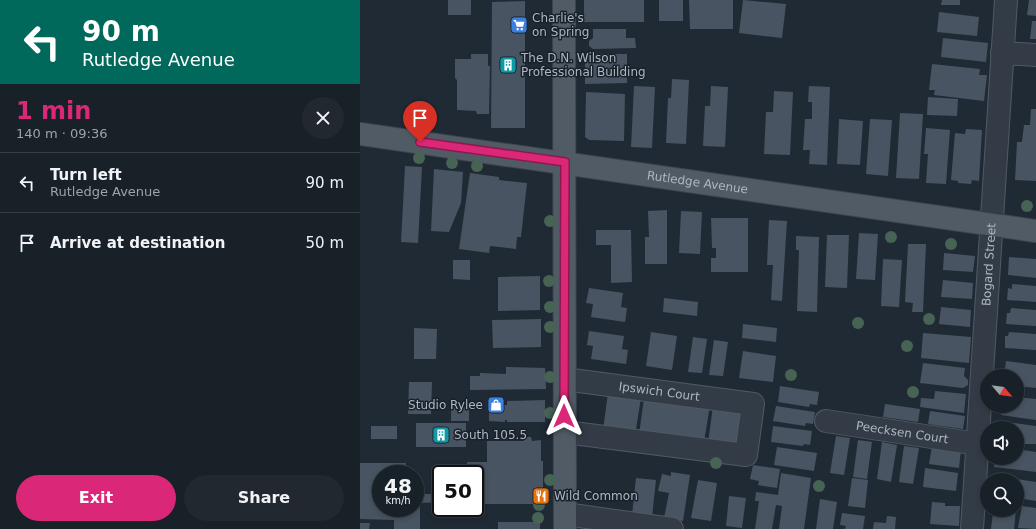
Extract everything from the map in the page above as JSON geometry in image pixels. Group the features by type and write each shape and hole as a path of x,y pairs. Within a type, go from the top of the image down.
{"main road":[{"path":"564,0 565,521"},
{"name":"Rutledge Avenue","path":"360,134 565,162 1036,231"}],"street":[{"name":"Bogard Street","path":"972,529 1006,0"},
{"path":"1002,53 1036,55"},
{"name":"Ipswich Court","path":"564,379 753,404 746,455 564,432"},
{"name":"Peecksen Court","path":"826,421 978,444"},
{"path":"565,521 672,529"}],"building":[{"path":"448,0 471,0 471,15 448,15"},
{"path":"584,0 644,0 644,22 584,22"},
{"path":"659,0 683,0 683,21 659,21"},
{"path":"689,0 733,0 733,29 690,29"},
{"path":"743,0 786,4 782,38 739,33"},
{"path":"942,0 960,0 960,5 941,5"},
{"path":"1029,0 1036,0 1036,16 1027,15"},
{"name":"The D.N. Wilson Professional Building","path":"525,1 525,128 491,128 492,2"},
{"path":"939,12 979,17 977,36 937,32"},
{"path":"1032,21 1036,21 1036,39 1030,39"},
{"path":"593,29 626,29 626,38 635,38 636,48 593,49 589,46 589,41 593,38"},
{"path":"943,38 988,43 986,62 941,57"},
{"path":"471,54 488,54 488,66 490,66 489,114 477,114 476,111 457,110 455,59 471,59"},
{"path":"585,54 627,54 627,83 585,84"},
{"path":"932,64 980,69 979,75 987,75 984,101 934,95 935,90 929,90"},
{"path":"672,79 689,80 686,144 666,143 668,98 671,98"},
{"path":"634,86 655,87 652,148 631,147"},
{"path":"711,86 728,87 725,147 703,146 705,106 710,106"},
{"path":"809,86 830,87 827,165 809,164 810,150 803,150 805,119 812,119 812,102 808,102"},
{"path":"774,91 793,92 790,155 764,154 766,112 773,112"},
{"path":"586,92 625,94 624,141 589,140 585,137"},
{"path":"928,97 958,99 957,116 927,115"},
{"path":"1031,109 1036,109 1036,181 1015,180 1017,142 1022,142 1024,125 1030,125"},
{"path":"900,113 923,114 919,179 896,178"},
{"path":"839,119 863,121 860,165 837,164"},
{"path":"870,119 892,120 888,176 866,174"},
{"path":"926,128 950,130 946,184 926,183 928,154 924,154"},
{"path":"966,129 982,130 979,181 972,180 971,184 958,183 958,181 951,180 955,133 965,134"},
{"path":"405,166 422,167 418,243 401,242"},
{"path":"434,169 463,172 461,203 449,232 431,231"},
{"path":"470,173 499,177 499,180 527,183 521,237 517,237 516,249 490,246 489,253 459,249"},
{"path":"667,210 667,264 645,264 645,237 649,237 648,211"},
{"path":"681,211 702,212 700,254 679,253"},
{"path":"711,218 748,218 748,272 711,272 711,258 716,258 716,248 712,248"},
{"path":"769,220 787,221 782,301 771,300 773,265 767,265"},
{"path":"596,230 631,230 632,282 611,283 611,245 596,245"},
{"path":"859,233 878,234 875,280 856,279"},
{"path":"827,235 849,235 847,288 825,287"},
{"path":"796,236 819,237 817,312 797,311 799,250 796,250"},
{"path":"908,244 926,244 923,312 912,312 913,303 905,302"},
{"path":"944,253 975,256 973,272 943,270"},
{"path":"1009,257 1036,259 1036,278 1008,275"},
{"path":"883,259 902,260 899,307 881,306"},
{"path":"453,260 470,260 470,280 453,279"},
{"path":"540,276 540,310 498,311 498,277"},
{"path":"943,280 973,283 972,299 941,297"},
{"path":"1012,284 1036,286 1036,302 1007,300 1008,288 1012,289"},
{"path":"589,288 623,293 621,307 627,308 625,322 591,317 593,304 586,303"},
{"path":"664,298 698,302 697,316 663,312"},
{"path":"941,307 971,310 970,327 939,324"},
{"path":"1011,308 1036,310 1036,326 1006,324 1007,313 1010,313"},
{"path":"541,319 541,347 493,348 492,320"},
{"path":"743,324 777,328 776,342 742,338"},
{"path":"414,328 437,329 436,359 414,359"},
{"path":"589,331 624,336 622,349 628,350 626,364 591,359 593,346 587,345"},
{"path":"651,332 677,336 672,370 646,366"},
{"path":"1009,332 1036,334 1036,350 1005,348 1005,336 1008,336"},
{"path":"923,333 971,337 969,363 921,358"},
{"path":"693,337 707,339 702,373 688,372"},
{"path":"714,340 728,342 723,376 709,375"},
{"path":"743,351 776,356 773,382 739,378"},
{"path":"1006,361 1036,365 1036,388 1024,387 1024,369 1005,369"},
{"path":"923,363 965,368 964,376 968,380 968,385 963,388 920,383"},
{"path":"506,367 545,368 546,389 470,390 470,376 480,376 480,373 506,374"},
{"path":"409,382 432,382 431,414 408,414"},
{"path":"780,386 819,392 817,405 810,404 809,407 778,402"},
{"path":"935,391 966,394 964,413 920,407 921,398 934,399"},
{"path":"608,393 641,398 635,435 603,430"},
{"path":"644,398 710,405 704,442 639,435"},
{"path":"1024,398 1036,399 1036,420 1001,415 1001,413 1024,413"},
{"path":"545,400 545,422 507,422 507,420 505,420 505,422 489,421 489,403 501,402 502,405 507,405 507,401"},
{"path":"885,404 920,409 918,422 883,417"},
{"path":"713,406 746,411 741,448 708,443"},
{"path":"776,406 815,412 813,424 806,423 805,426 773,421"},
{"path":"451,407 469,407 469,421 451,421"},
{"path":"930,411 965,416 963,429 928,424"},
{"name":"South 105.5","path":"416,423 466,423 466,447 416,447"},
{"path":"1024,424 1036,426 1036,444 1024,444"},
{"path":"371,426 397,426 397,439 371,439"},
{"path":"773,426 812,431 810,445 804,444 803,446 771,442"},
{"path":"836,436 850,438 844,475 830,473"},
{"path":"524,437 531,437 532,441 541,440 541,461 543,461 543,504 484,504 484,465 467,465 467,462 487,462 487,441 524,441"},
{"path":"858,440 872,442 867,479 853,477"},
{"path":"882,442 897,445 891,482 877,479"},
{"path":"904,446 919,448 913,484 899,482"},
{"path":"932,446 961,450 959,468 929,464"},
{"path":"777,447 817,453 814,471 774,465"},
{"path":"1024,450 1036,452 1036,472 994,467 994,465 1024,465"},
{"path":"360,463 406,463 406,465 372,465 372,517 420,517 420,529 394,529 394,520 360,519"},
{"path":"753,465 780,469 777,488 758,485 759,481 750,479"},
{"path":"925,468 958,473 956,491 923,487"},
{"path":"671,472 690,475 683,521 664,518 669,493 658,491 662,474 671,476"},
{"path":"781,473 811,478 804,529 779,529 782,506 776,505 772,529 755,529 759,501 755,501 756,492 778,495"},
{"path":"636,478 656,480 652,517 632,515"},
{"path":"852,478 868,480 865,508 848,506"},
{"path":"698,480 717,483 711,521 691,518"},
{"path":"1024,480 1036,482 1036,501 1024,499"},
{"path":"424,494 432,494 432,502 424,503"},
{"path":"729,496 746,498 742,528 726,526"},
{"path":"820,499 837,502 833,529 816,529"},
{"path":"932,502 945,503 945,506 960,506 959,526 930,524"},
{"path":"1024,506 1036,508 1036,529 1018,528 1020,517 1024,517"},
{"path":"842,513 865,516 863,529 845,529 846,526 840,525"},
{"path":"887,516 896,517 895,529 873,529 874,522 886,523"},
{"path":"992,517 1015,517 1014,529 991,529"},
{"path":"498,522 540,522 540,529 498,529"},
{"path":"360,523 370,523 369,529 360,529"}],"place":[{"name":"Charlie's on Spring","path":"519,25"},
{"name":"The D.N. Wilson Professional Building","path":"508,65"},
{"name":"Studio Rylee","path":"496,405"},
{"name":"South 105.5","path":"441,435"},
{"name":"Wild Common","path":"541,496"}],"route":[{"path":"420,142 565,162 564,416"}]}
